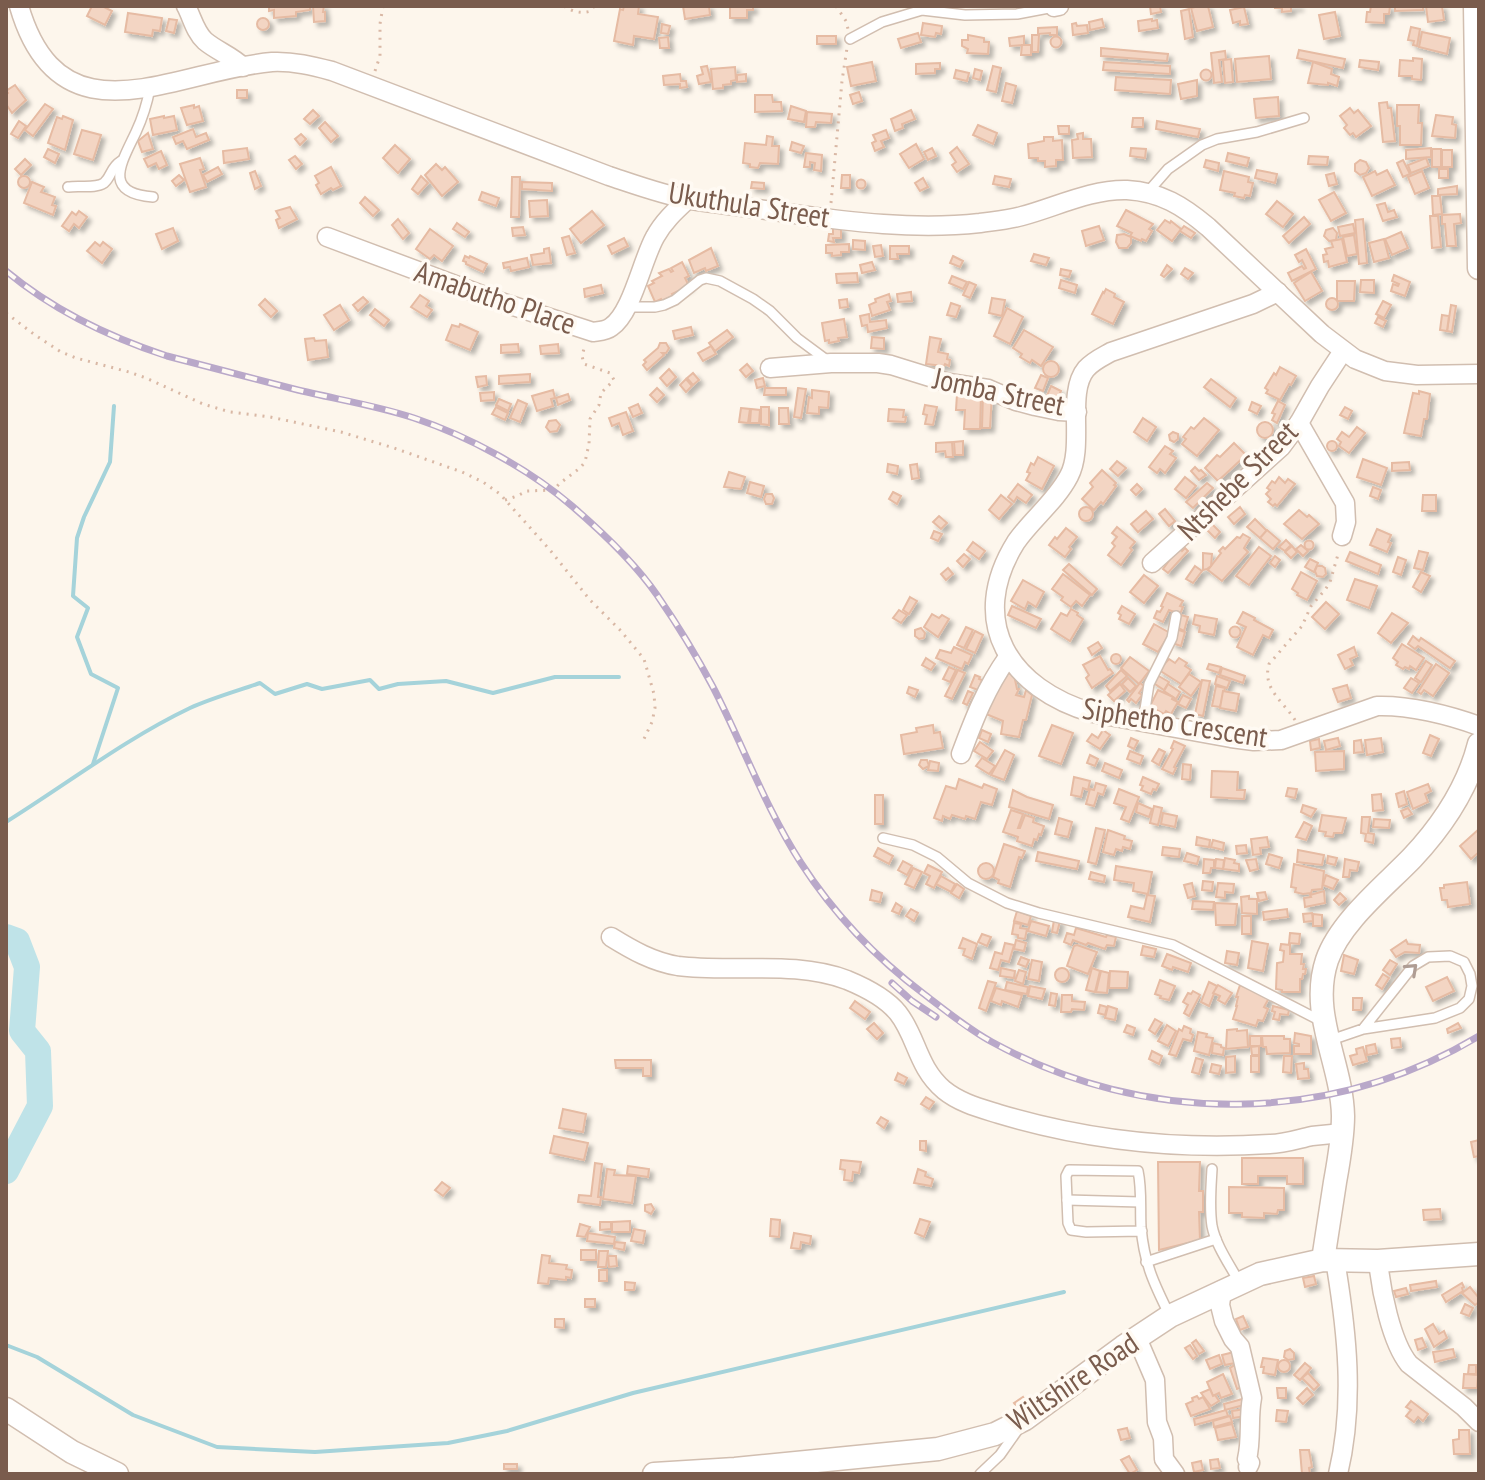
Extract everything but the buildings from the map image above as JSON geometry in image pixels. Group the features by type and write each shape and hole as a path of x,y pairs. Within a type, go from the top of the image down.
{"street":[{"name":"Ukuthula Street","path":"19,6 32,42 42,57 71,81 88,87 107,90 150,88 274,62 313,65 609,176 688,199 830,219 941,226 1019,217 1108,191 1128,190 1160,195 1189,211 1355,359 1385,371 1439,376 1479,374"},
{"path":"186,6 206,42 243,67"},
{"path":"1475,6 1479,268"},
{"name":"Amabutho Place","path":"327,237 501,302 593,332 603,331 614,326 626,307 654,238 667,218 688,199"},
{"name":"Jomba Street","path":"770,368 831,363 891,365 949,383 988,389 1035,406 1077,412 1079,382 1094,361 1111,352 1253,304 1278,292"},
{"name":"Ntshebe Street","path":"1152,563 1281,447 1343,351"},
{"name":"Siphetho Crescent","path":"1077,412 1074,461 1070,475 1018,539 1001,571 995,606 996,624 1008,657 1030,682 1072,707 1093,713 1254,741 1281,740 1377,706 1393,705 1479,726"},
{"path":"1299,423 1345,503 1346,522 1342,536"},
{"path":"961,754 981,701 1008,657"},
{"path":"1338,1474 1347,1433 1348,1385 1343,1315 1329,1260 1343,1114 1321,1005 1323,981 1327,961 1336,942 1371,898 1433,834 1464,788 1479,744"},
{"path":"611,937 636,953 676,965 807,971 850,981 897,1011 924,1066 944,1090 973,1106 1013,1119 1137,1142 1268,1145 1342,1133"},
{"name":"Wiltshire Road","path":"654,1474 938,1449 995,1434 1025,1419 1170,1316 1231,1286 1280,1269 1329,1260 1378,1261 1479,1254"},
{"path":"1378,1261 1393,1330 1404,1358 1479,1422"},
{"path":"1231,1286 1220,1305 1224,1321 1240,1347 1252,1398 1248,1467"},
{"path":"1137,1338 1155,1380 1157,1422 1163,1438 1164,1459 1175,1474"},
{"path":"6,1409 88,1468 117,1474"}],"lane":[{"path":"850,39 882,22 922,10 965,15 1017,14 1056,7"},
{"path":"150,88 145,112 119,170 121,184 133,193 153,197"},
{"path":"1147,193 1168,169 1202,145 1304,118"},
{"path":"68,187 102,184 114,165 121,161"},
{"path":"626,307 655,307 675,300 700,280 720,281 770,311 797,338 831,363"},
{"path":"1143,722 1149,684 1172,638 1176,616"},
{"path":"883,838 913,845 937,857 968,883 1007,903 1173,945 1326,1032 1363,1029 1404,1024 1435,1018 1460,1008 1469,999 1472,986 1464,962 1450,956 1428,957 1413,966 1363,1029"},
{"path":"1212,1169 1212,1227 1231,1286"},
{"path":"1142,1231 1073,1231 1068,1223 1066,1176 1069,1170 1138,1171 1146,1262 1170,1316"},
{"path":"1067,1200 1140,1202"},
{"path":"1146,1262 1216,1239"},
{"path":"980,1474 1000,1455 1025,1419"}],"path":[{"path":"367,84 378,65 383,6"},
{"path":"564,6 584,13 594,6"},
{"path":"830,219 842,81 850,39 846,21 836,6"},
{"path":"6,313 61,352 129,372 203,404 230,412 341,432 473,477 491,488 550,550 644,659 655,708 642,743"},
{"path":"505,500 527,491 554,490 585,462 590,419 599,405 601,393 614,380 610,373 591,368 582,360 585,345 593,332"},
{"path":"1297,735 1294,719 1274,695 1267,672 1269,664 1302,626 1311,606 1330,582 1342,536"}],"waterway":[{"path":"93,764 118,688 91,674 77,637 88,608 73,596 77,538 110,462 114,406"},
{"path":"6,822 166,720 198,704 260,683 275,694 307,684 322,689 370,680 379,689 398,684 446,681 493,693 555,677 619,677"},
{"path":"6,937 17,941 27,967 22,1031 38,1051 40,1106 6,1171"},
{"path":"6,1345 37,1357 133,1415 217,1447 315,1452 448,1443 507,1431 633,1393 1064,1292"}],"railway":[{"path":"6,271 62,310 124,340 167,356 414,418 497,455 555,492 639,571 664,606 713,687 788,842 827,900 889,966 957,1020 992,1042 1051,1070 1111,1089 1174,1101 1236,1104 1299,1100 1361,1087 1421,1066 1479,1036"},
{"path":"892,983 936,1017"}]}
